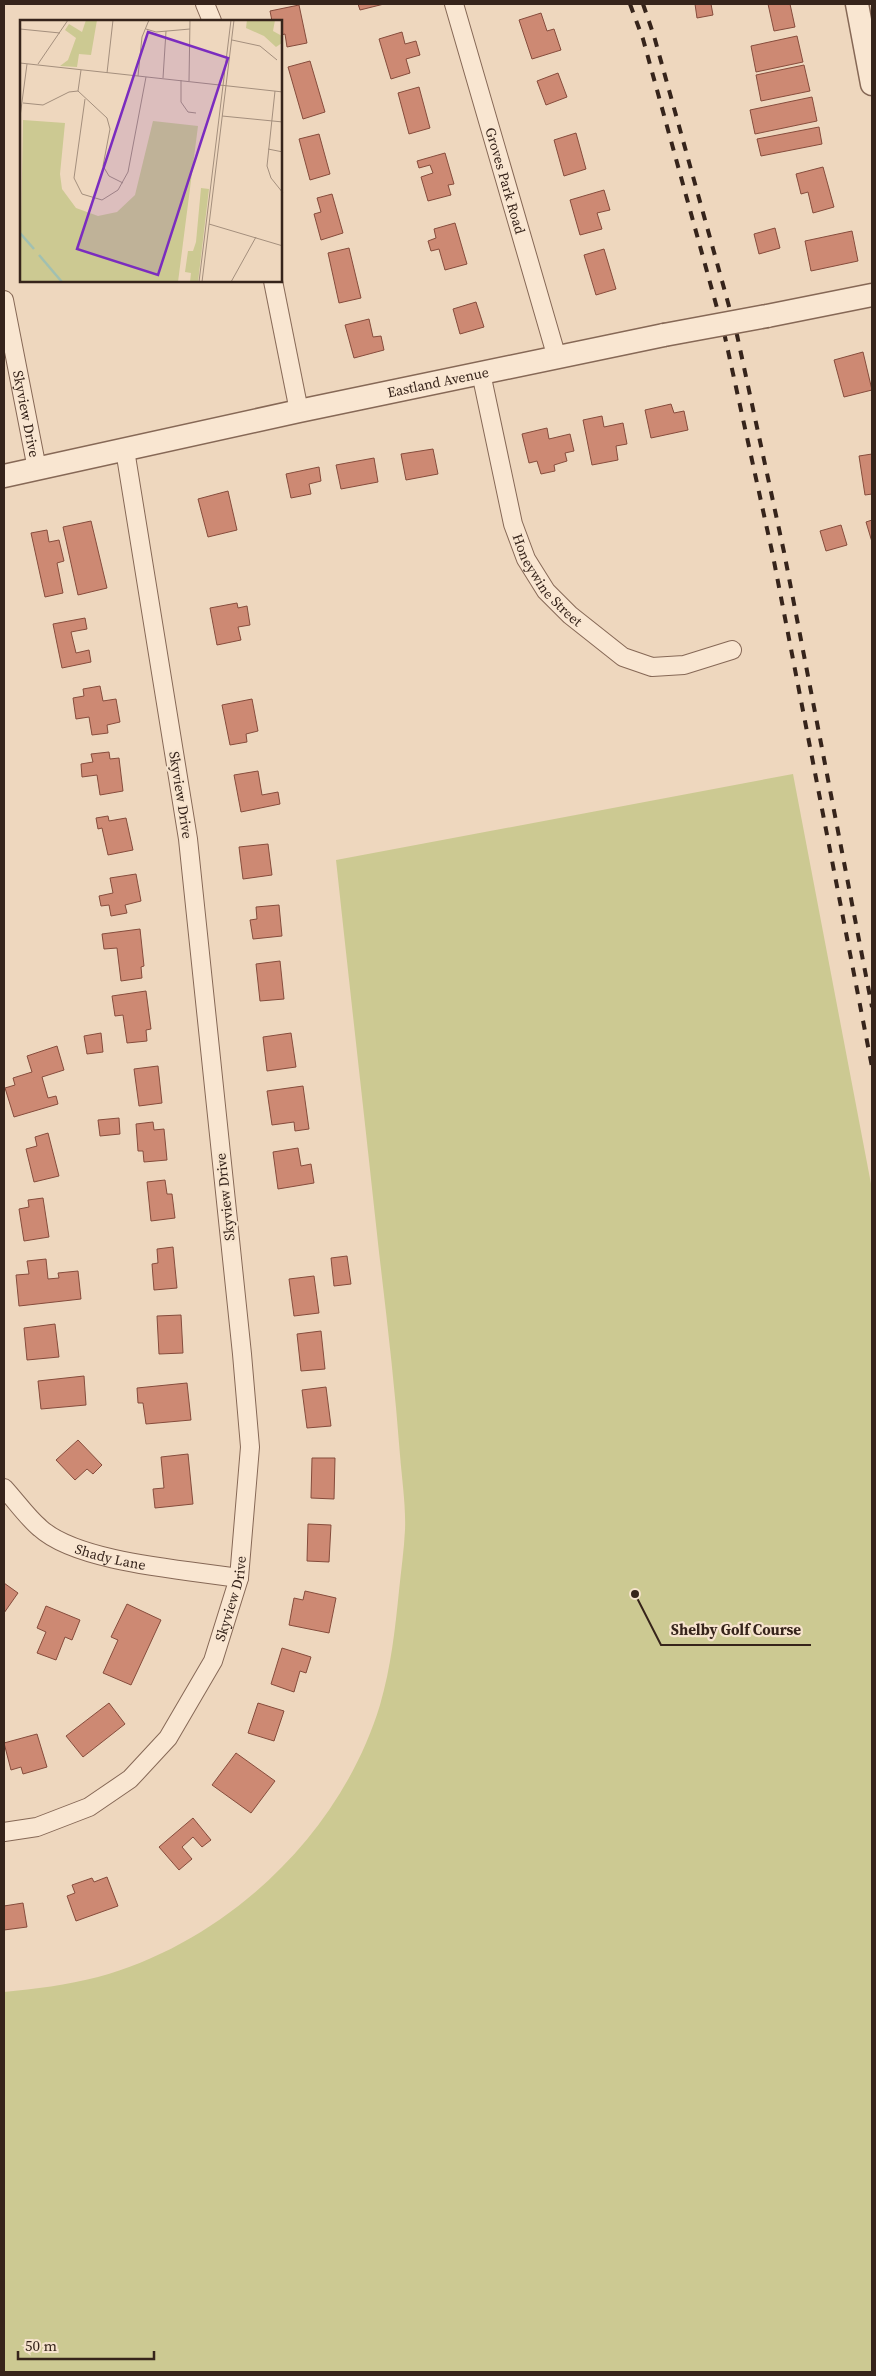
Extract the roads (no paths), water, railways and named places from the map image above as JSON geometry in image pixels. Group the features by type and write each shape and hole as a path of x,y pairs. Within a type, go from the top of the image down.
{"street":[{"path":"205,4 212,20"},
{"name":"Groves Park Road","path":"454,4 557,358"},
{"path":"857,4 872,84"},
{"path":"273,282 299,411"},
{"name":"Eastland Avenue","path":"4,476 481,373 872,295"},
{"name":"Skyview Drive","path":"4,300 37,469"},
{"name":"Honeywine Street","path":"481,373 518,540 526,560 546,591 570,615 623,657 652,668 684,665 732,650"},
{"name":"Skyview Drive","path":"4,1832 37,1827 89,1807 130,1779 168,1738 212,1661 239,1578 250,1447 238,1314 188,839 125,450"},
{"name":"Shady Lane","path":"4,1488 41,1529 72,1548 116,1560 239,1578"}],"railway":[{"path":"630,4 643,39 725,337 773,556 872,1067"},
{"path":"643,4 654,36 737,335 784,552 872,1007"}],"place":[{"name":"Shelby Golf Course","path":"635,1594"}]}
